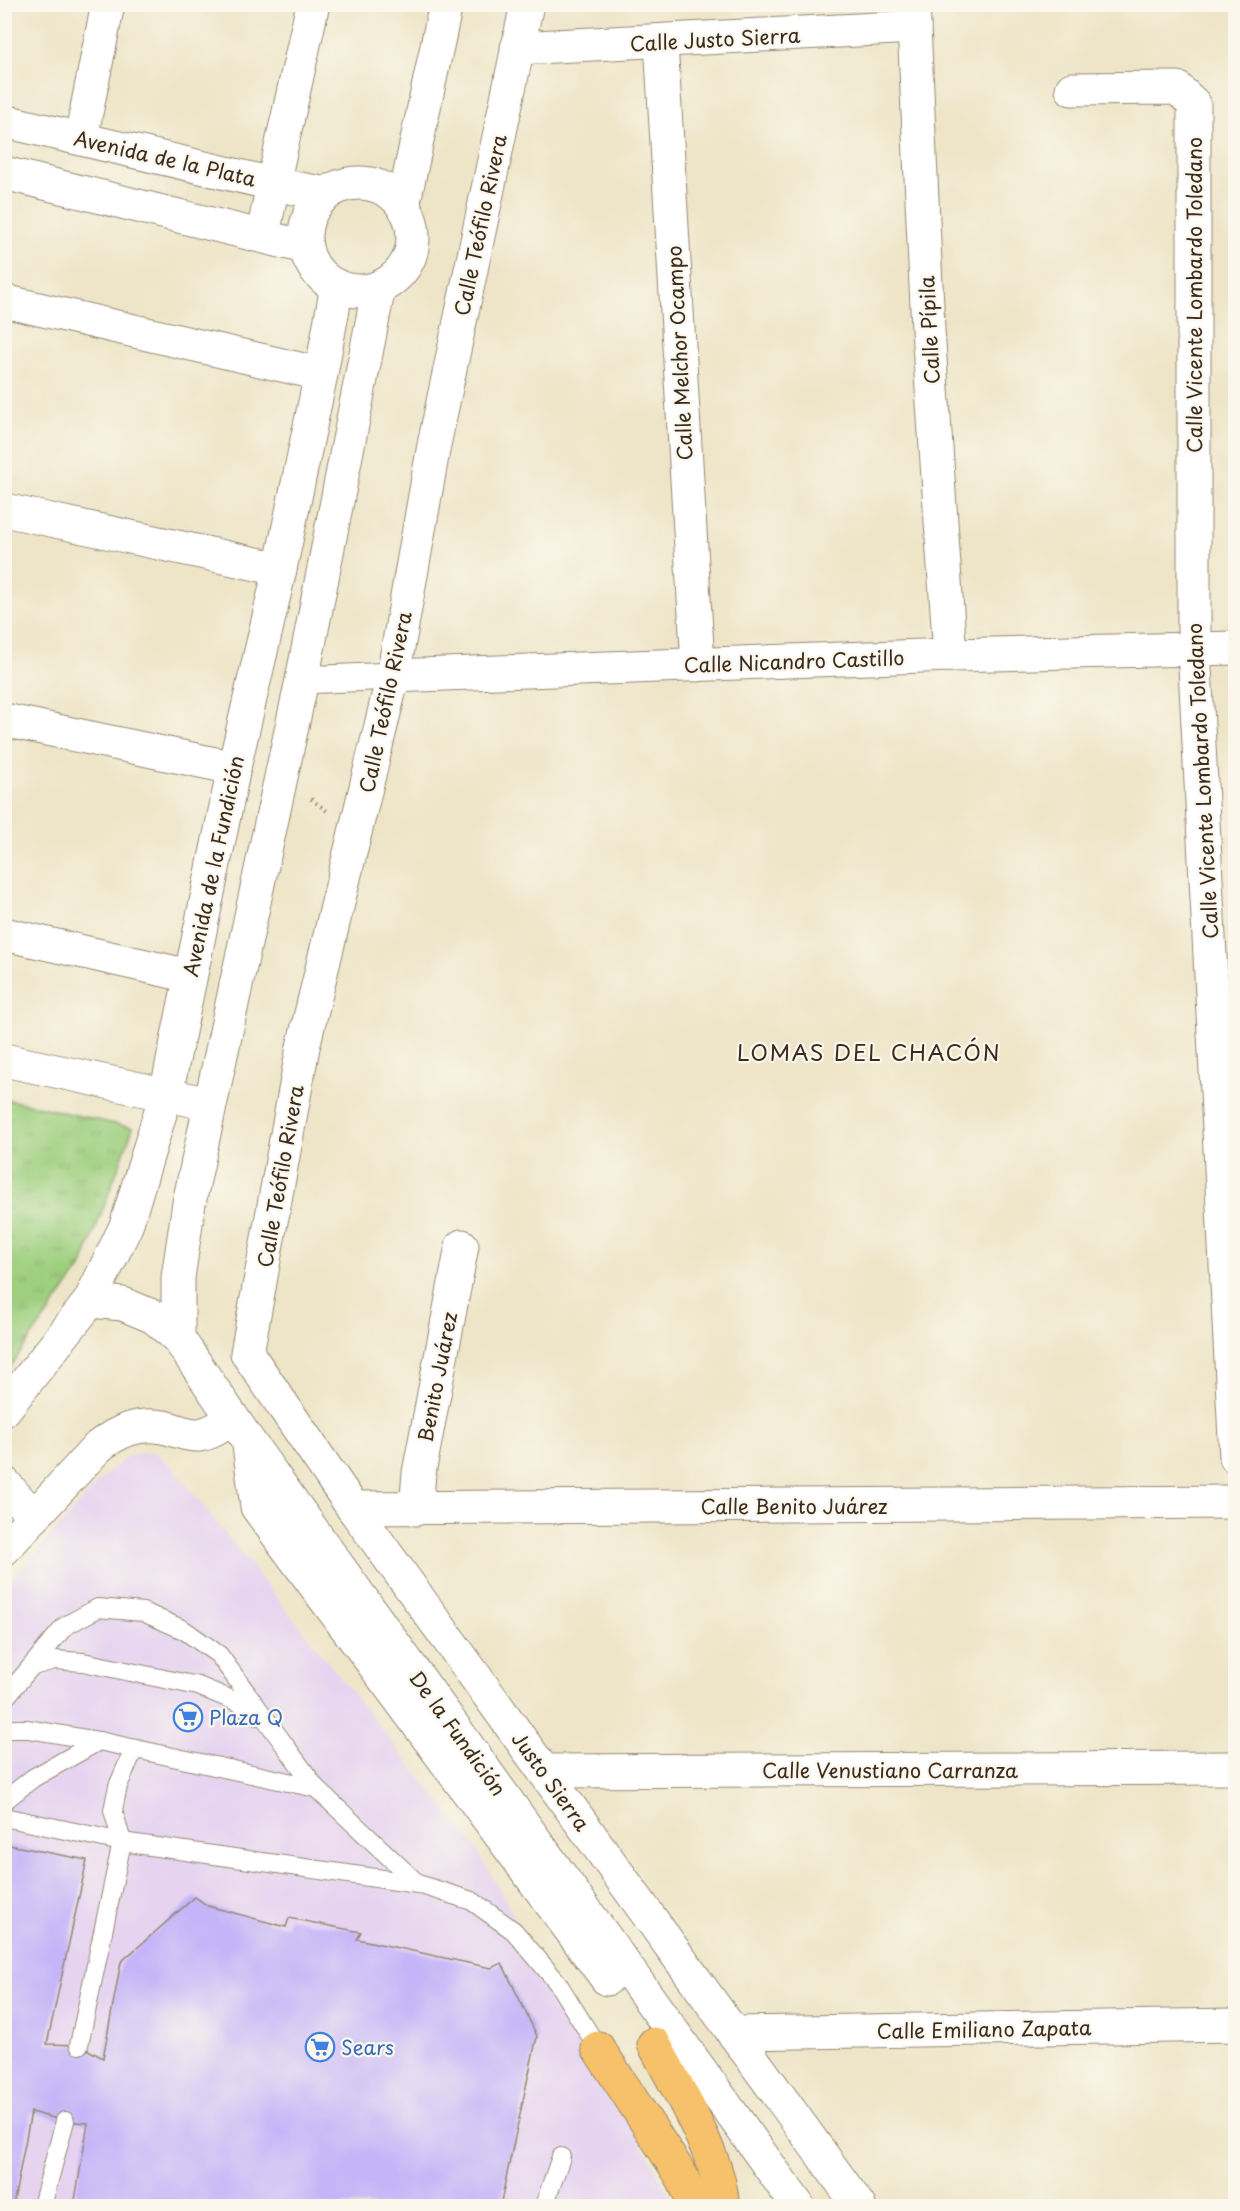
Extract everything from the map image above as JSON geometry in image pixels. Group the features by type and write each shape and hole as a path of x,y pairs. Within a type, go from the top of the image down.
{"main road":[{"path":"654,2043 708,2152 722,2194 722,2206"},
{"path":"598,2048 681,2175 695,2206"}],"street":[{"path":"81,138 108,4"},
{"path":"263,235 313,4"},
{"path":"403,206 446,4"},
{"name":"Calle Teófilo Rivera","path":"247,1353 303,1047 393,676 434,445 527,4"},
{"name":"Calle Justo Sierra","path":"517,48 661,42 913,16"},
{"name":"Calle Pípila","path":"913,16 928,329 950,655"},
{"name":"Calle Melchor Ocampo","path":"661,42 698,665"},
{"name":"Calle Vicente Lombardo Toledano","path":"1072,89 1177,88 1194,104 1194,648 1236,1456"},
{"name":"Avenida de la Plata","path":"4,121 273,184 327,194"},
{"path":"4,173 305,247"},
{"path":"351,184 368,184 392,194 403,206 413,230 412,248 400,271 379,286 353,291 337,286 322,277 316,270 305,247 307,221 315,206 327,194 351,184"},
{"name":"Avenida de la Fundición","path":"4,1410 90,1301 126,1226 166,1094 234,768 280,569 337,286"},
{"path":"178,1338 178,1278 189,1203 302,680 379,286"},
{"path":"4,301 321,374"},
{"path":"4,510 280,569"},
{"name":"Calle Nicandro Castillo","path":"393,676 950,655 1236,648"},
{"path":"302,680 393,676"},
{"path":"4,720 234,768"},
{"path":"4,934 190,976"},
{"path":"4,1060 210,1104"},
{"name":"Benito Juárez","path":"416,1509 419,1473 462,1246"},
{"name":"De la Fundición","path":"90,1301 123,1304 144,1312 154,1317 178,1338 240,1430 798,2206"},
{"name":"Justo Sierra","path":"247,1353 353,1508 859,2206"},
{"path":"4,1549 98,1447 116,1433 139,1426 162,1426 198,1435 215,1430 240,1430 256,1507 654,2043"},
{"path":"4,1484 34,1517"},
{"name":"Calle Benito Juárez","path":"353,1508 1236,1502"},
{"name":"Calle Venustiano Carranza","path":"544,1771 1236,1768"},
{"name":"Calle Emiliano Zapata","path":"733,2033 1236,2025"}],"lane":[{"path":"4,1699 66,1626 98,1608 143,1612 184,1630 219,1654 316,1788 418,1884"},
{"path":"33,1666 54,1660 83,1662 198,1686 240,1703 270,1725"},
{"path":"4,1729 28,1729 99,1741 316,1788"},
{"path":"4,1802 33,1778 99,1741"},
{"path":"79,2045 123,1842 113,1810 118,1786 134,1749"},
{"path":"4,1817 123,1842 418,1884 472,1901 514,1931 557,1982 598,2048"},
{"path":"42,2206 65,2121"},
{"path":"544,2206 561,2157"}],"shaded area":[{"name":"Plaza Q","path":"156,1453 172,1467 475,1846 676,2206 5,2206 5,1587 102,1478 130,1454"}],"green space":[{"path":"5,1099 133,1128 81,1268 5,1374"}],"building":[{"name":"Sears","path":"4,1844 87,1860 47,2044 79,2045 103,2058 121,1962 195,1897 208,1906 286,1927 289,1918 361,1932 357,1939 491,1968 502,1963 537,2036 500,2206 74,2206 88,2123 65,2121 31,2112 13,2206 4,2206"}],"place":[{"name":"Plaza Q","path":"188,1717"},
{"name":"Sears","path":"320,2047"}],"district":[{"name":"LOMAS DEL CHACÓN","path":"869,1051"}]}
